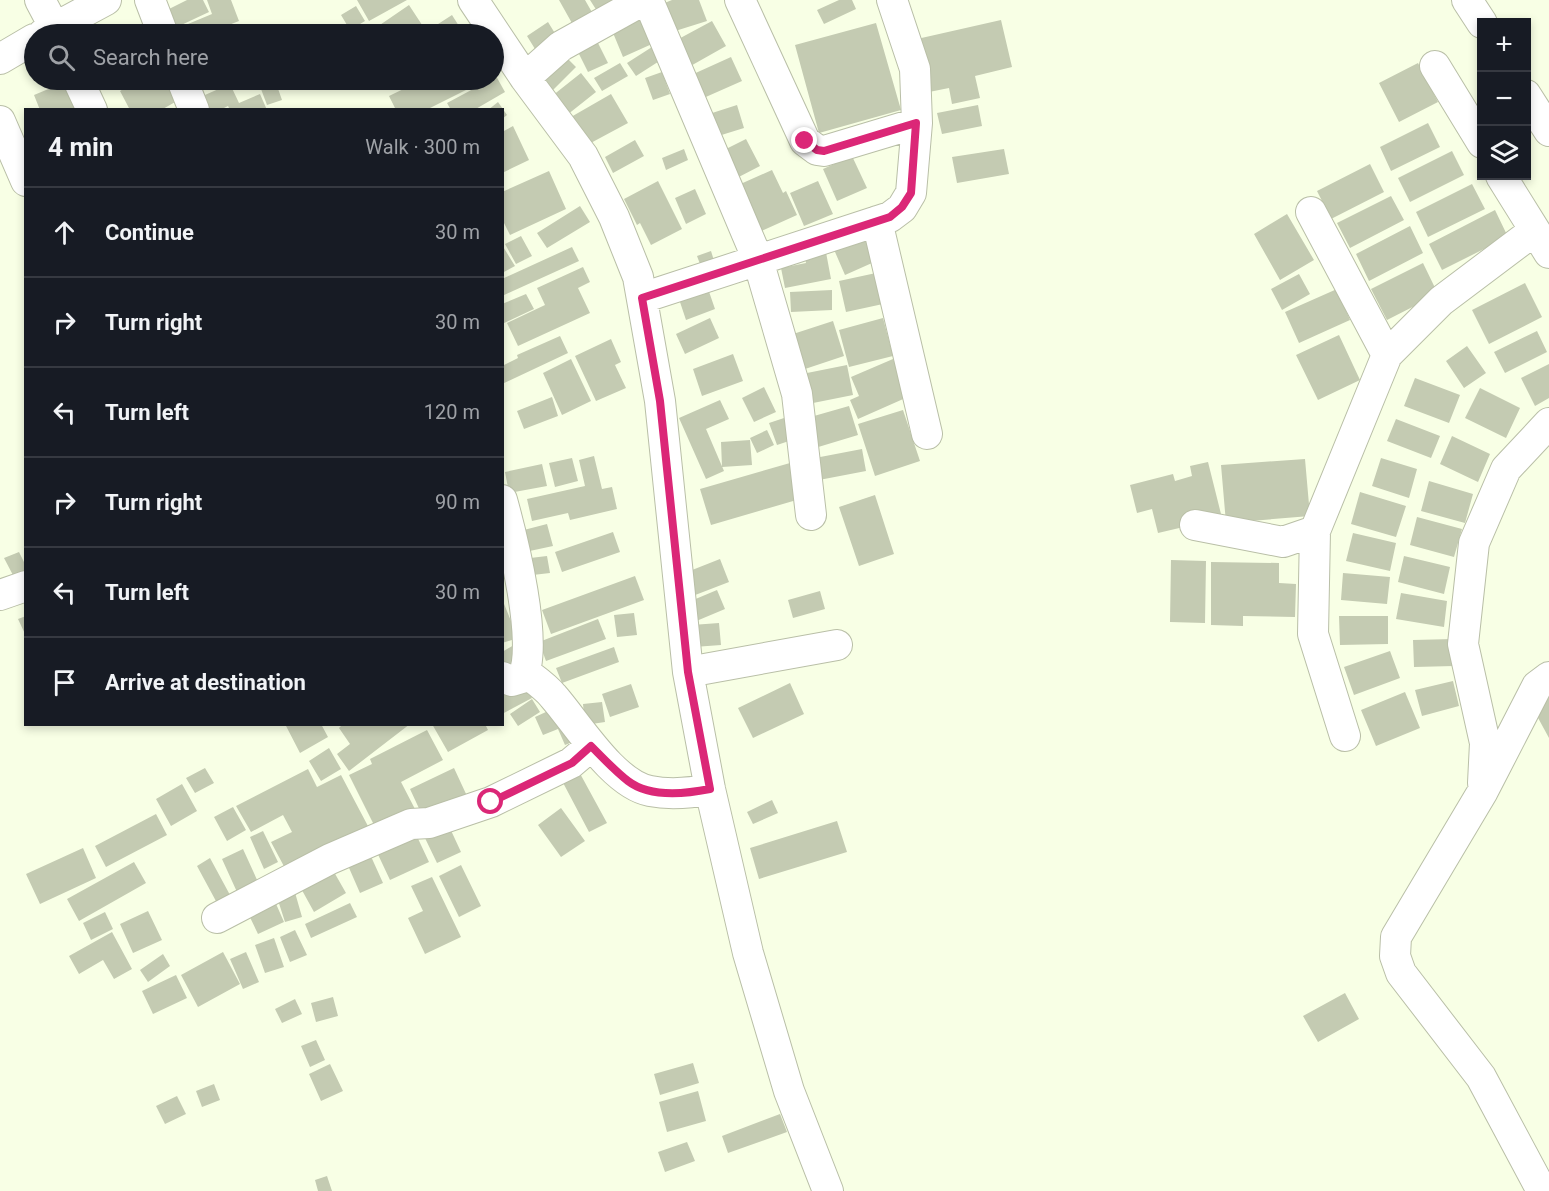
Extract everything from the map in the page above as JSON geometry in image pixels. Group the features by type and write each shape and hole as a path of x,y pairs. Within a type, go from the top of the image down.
{"street":[{"path":"40,0 46,24"},
{"path":"65,24 106,0"},
{"path":"150,0 160,24"},
{"path":"473,0 489,24"},
{"path":"525,78 561,46 646,0 758,260 796,394 811,514"},
{"path":"740,0 805,141 811,147 824,151 916,123"},
{"path":"642,298 890,217 902,207 911,193 916,123 915,69 892,0"},
{"path":"1467,0 1479,18"},
{"path":"0,59 24,46"},
{"path":"504,46 583,156 614,216 638,277 660,401 688,672 710,789 748,954 789,1091 828,1191"},
{"path":"1435,66 1477,135"},
{"path":"83,90 91,108"},
{"path":"186,90 193,108"},
{"path":"1531,102 1549,131"},
{"path":"0,121 24,176"},
{"path":"1345,736 1313,634 1315,531 1387,355 1441,301 1542,242 1503,180"},
{"path":"1311,213 1387,355"},
{"path":"878,221 927,434"},
{"path":"1483,791 1485,743 1463,644 1474,543 1506,469 1549,423"},
{"path":"504,507 516,550 528,638 529,658 514,675 552,694 591,746 630,783 649,791 690,793 710,789"},
{"path":"1195,525 1283,542 1315,531"},
{"path":"0,595 24,587"},
{"path":"688,672 837,645"},
{"path":"1542,1191 1481,1077 1401,973 1395,956 1396,937 1483,791 1537,686 1549,677"},
{"path":"217,918 330,859 411,824 429,823 491,802 572,763 591,746"}],"building":[{"path":"187,0 203,0 209,12 183,24 176,24 169,9"},
{"path":"207,0 231,0 239,21 231,24 188,24 212,14"},
{"path":"357,0 407,0 369,21"},
{"path":"559,0 585,0 593,14 573,25"},
{"path":"590,0 613,0 597,11"},
{"path":"672,0 699,0 707,21 672,32 662,4"},
{"path":"839,0 852,0 856,9 824,24 817,10"},
{"path":"409,5 421,24 381,24"},
{"path":"356,6 365,21 360,24 346,24 341,15"},
{"path":"452,15 458,24 438,24"},
{"path":"639,15 652,44 623,57 611,28"},
{"path":"1001,20 1012,67 975,76 980,98 952,104 949,88 929,92 917,39"},
{"path":"712,21 726,46 687,68 673,42"},
{"path":"548,22 556,35 535,49 527,36"},
{"path":"876,23 901,110 819,133 795,45"},
{"path":"597,41 608,63 588,72 577,50"},
{"path":"652,47 661,60 636,76 627,63"},
{"path":"566,57 576,67 553,90 542,79"},
{"path":"731,57 742,81 699,100 689,76"},
{"path":"620,63 628,76 602,91 594,78"},
{"path":"1418,63 1438,102 1399,122 1379,83"},
{"path":"662,72 670,94 653,100 645,78"},
{"path":"581,73 596,92 567,115 552,96"},
{"path":"46,90 75,90 83,106 79,108 39,108 34,95"},
{"path":"171,90 177,101 165,108 129,108 120,91"},
{"path":"216,90 233,90 239,103 260,94 266,108 229,108 228,106 202,108 198,98"},
{"path":"261,90 278,90 282,100 267,105"},
{"path":"401,90 466,90 430,108 395,108 389,96"},
{"path":"471,90 504,90 505,92 477,108 450,108 447,103"},
{"path":"611,94 628,123 587,145 571,117"},
{"path":"498,102 502,108 490,108"},
{"path":"737,105 744,128 715,137 709,114"},
{"path":"978,105 982,126 942,134 937,113"},
{"path":"1428,123 1440,147 1391,171 1380,147"},
{"path":"513,126 529,160 504,172 504,131"},
{"path":"746,139 760,166 731,181 718,153"},
{"path":"635,140 644,156 613,173 605,157"},
{"path":"684,149 688,160 666,170 662,158"},
{"path":"1004,149 1009,174 957,183 952,157"},
{"path":"1452,151 1464,175 1410,202 1398,178"},
{"path":"852,156 867,188 837,201 823,169"},
{"path":"1370,164 1384,192 1331,219 1317,191"},
{"path":"772,170 783,193 786,191 797,215 757,233 736,186"},
{"path":"549,171 566,209 510,235 504,223 504,191"},
{"path":"658,181 682,229 651,245 640,223 637,225 624,199"},
{"path":"818,181 833,214 804,226 790,193"},
{"path":"1472,184 1485,209 1428,237 1416,212"},
{"path":"695,189 706,214 686,224 675,198"},
{"path":"1391,196 1404,220 1350,248 1337,223"},
{"path":"580,206 590,222 547,248 537,233"},
{"path":"1495,210 1508,237 1442,270 1429,244"},
{"path":"1287,214 1314,260 1280,280 1254,234"},
{"path":"1410,226 1423,253 1369,281 1356,254"},
{"path":"867,229 881,259 845,275 832,245"},
{"path":"521,236 532,256 516,264 505,244"},
{"path":"572,247 579,261 504,295 504,278"},
{"path":"825,247 831,279 785,288 781,268 806,263 804,252"},
{"path":"504,248 515,266 504,272"},
{"path":"711,251 716,267 703,272 697,256"},
{"path":"1423,263 1438,294 1387,320 1371,289"},
{"path":"583,267 590,282 578,288 590,313 518,346 507,323 545,305 537,288"},
{"path":"876,273 883,304 846,312 839,281"},
{"path":"1299,274 1310,294 1282,310 1271,289"},
{"path":"705,280 715,309 686,320 676,290"},
{"path":"1525,283 1542,317 1489,344 1472,310"},
{"path":"1337,289 1350,320 1299,343 1285,312"},
{"path":"832,290 832,310 791,312 790,292"},
{"path":"526,294 534,309 504,323 504,303"},
{"path":"710,318 719,338 685,354 676,334"},
{"path":"883,318 893,356 849,367 839,330"},
{"path":"833,321 844,356 802,370 790,335"},
{"path":"1537,331 1547,352 1505,373 1494,352"},
{"path":"1339,335 1360,380 1318,400 1296,355"},
{"path":"560,336 568,353 504,383 504,365 518,358 517,355"},
{"path":"611,339 621,362 615,365 626,388 596,401 575,356"},
{"path":"1467,346 1486,373 1464,388 1446,361"},
{"path":"733,354 743,381 702,396 693,369"},
{"path":"571,359 591,401 562,415 543,373"},
{"path":"893,359 910,396 858,419 850,400 859,396 851,377"},
{"path":"1549,364 1549,398 1535,406 1521,378"},
{"path":"847,365 853,395 803,405 797,375"},
{"path":"1415,378 1460,395 1449,423 1404,406"},
{"path":"764,387 776,412 754,422 742,398"},
{"path":"1480,388 1520,408 1506,438 1465,418"},
{"path":"552,397 558,416 524,429 517,411"},
{"path":"720,400 729,419 706,429 724,471 706,479 679,418"},
{"path":"849,406 858,435 815,448 807,418"},
{"path":"903,410 920,461 875,476 858,424"},
{"path":"787,417 795,439 777,445 769,423"},
{"path":"1396,419 1440,436 1431,458 1387,441"},
{"path":"767,430 774,445 757,453 750,438"},
{"path":"1452,436 1490,454 1478,482 1440,464"},
{"path":"750,440 752,465 722,467 721,442"},
{"path":"862,449 866,471 819,480 815,458"},
{"path":"594,456 602,489 612,487 617,509 570,520 568,513 532,521 527,499 585,486 579,460"},
{"path":"572,458 578,481 555,487 549,463"},
{"path":"1381,458 1417,469 1409,498 1372,486"},
{"path":"1305,459 1310,516 1226,523 1221,465"},
{"path":"1208,462 1222,518 1158,533 1152,509 1137,513 1130,485 1173,474 1175,481 1192,476 1190,466"},
{"path":"790,463 800,499 711,525 700,489"},
{"path":"542,464 547,486 509,493 505,472"},
{"path":"1429,481 1473,494 1465,523 1421,511"},
{"path":"1360,492 1406,506 1396,537 1351,524"},
{"path":"875,495 894,554 859,566 839,507"},
{"path":"1417,517 1462,529 1454,557 1410,545"},
{"path":"547,524 553,546 525,552 520,531"},
{"path":"613,532 620,552 562,572 555,552"},
{"path":"1353,533 1396,543 1390,571 1346,561"},
{"path":"19,552 24,562 24,575 15,579 4,558"},
{"path":"547,556 550,573 524,576 522,559"},
{"path":"1404,556 1450,567 1444,594 1398,582"},
{"path":"720,559 729,582 690,597 682,574"},
{"path":"1171,560 1206,561 1205,623 1170,622"},
{"path":"1211,562 1279,563 1279,583 1296,584 1295,617 1243,616 1243,626 1211,625"},
{"path":"1343,573 1390,577 1387,604 1341,600"},
{"path":"635,576 644,600 551,634 542,610"},
{"path":"717,590 725,609 694,622 686,603"},
{"path":"820,591 825,609 793,618 788,600"},
{"path":"1401,593 1447,601 1444,627 1396,619"},
{"path":"504,604 518,638 504,642"},
{"path":"634,613 637,635 617,637 614,615"},
{"path":"1339,616 1388,616 1388,644 1340,645"},
{"path":"24,617 24,632 18,619"},
{"path":"598,619 606,639 546,661 539,642"},
{"path":"719,623 721,645 694,647 692,625"},
{"path":"1453,639 1454,666 1414,667 1413,640"},
{"path":"514,645 521,657 504,667 504,651"},
{"path":"614,647 619,662 562,683 556,668"},
{"path":"1390,651 1400,678 1354,695 1344,667"},
{"path":"521,679 532,698 504,713 504,688"},
{"path":"1453,681 1459,706 1422,716 1415,690"},
{"path":"790,683 804,714 753,738 738,708"},
{"path":"631,684 639,707 610,717 602,694"},
{"path":"1405,692 1420,728 1376,746 1361,710"},
{"path":"1549,695 1549,738 1531,705"},
{"path":"532,699 540,712 518,726 510,714"},
{"path":"602,702 605,722 585,725 583,704"},
{"path":"559,706 575,741 565,745 558,729 543,735 535,717"},
{"path":"286,726 322,726 328,737 300,753"},
{"path":"341,726 407,726 349,771 337,754 350,744 339,728"},
{"path":"433,726 486,726 488,730 448,752"},
{"path":"427,730 443,760 401,782 416,811 377,831 349,775 372,764 370,759"},
{"path":"329,748 341,769 321,781 309,761"},
{"path":"205,768 214,783 195,793 186,778"},
{"path":"454,768 467,796 423,817 410,789"},
{"path":"577,768 607,823 589,832 560,777"},
{"path":"308,769 317,787 341,775 369,828 287,872 271,842 292,832 283,815 251,832 236,806"},
{"path":"182,784 197,811 171,826 156,799"},
{"path":"772,800 778,813 753,824 747,812"},
{"path":"233,807 246,830 227,841 214,817"},
{"path":"561,808 585,841 561,857 538,825"},
{"path":"156,814 167,835 106,867 95,846"},
{"path":"837,821 847,852 759,879 750,848"},
{"path":"448,824 461,852 437,863 424,836"},
{"path":"413,828 429,862 390,880 374,846"},
{"path":"263,831 278,862 264,869 250,837"},
{"path":"83,848 96,878 40,904 26,874"},
{"path":"243,849 258,882 237,892 222,859"},
{"path":"369,852 383,883 360,893 346,861"},
{"path":"210,858 230,895 217,903 197,866"},
{"path":"134,862 146,883 79,921 67,899"},
{"path":"330,865 346,893 314,912 298,883"},
{"path":"461,865 481,906 459,917 439,876"},
{"path":"432,877 461,937 425,954 408,918 423,911 411,886"},
{"path":"294,889 302,917 285,922 276,894"},
{"path":"273,897 284,922 258,934 246,909"},
{"path":"350,903 357,917 311,938 305,924"},
{"path":"148,911 162,940 133,953 120,924"},
{"path":"105,912 113,929 91,940 83,923"},
{"path":"295,930 307,955 290,962 280,937"},
{"path":"112,932 132,969 114,979 103,960 79,974 69,956"},
{"path":"274,938 284,967 265,973 255,945"},
{"path":"223,952 240,984 198,1007 181,975"},
{"path":"246,952 259,982 243,989 230,959"},
{"path":"163,954 170,966 148,982 140,970"},
{"path":"176,975 187,998 153,1014 142,991"},
{"path":"1345,993 1359,1019 1318,1042 1303,1016"},
{"path":"333,997 338,1016 316,1022 311,1003"},
{"path":"295,999 302,1014 282,1023 275,1009"},
{"path":"316,1040 325,1060 310,1067 301,1046"},
{"path":"693,1063 699,1083 660,1095 654,1074"},
{"path":"330,1064 343,1091 321,1101 309,1074"},
{"path":"214,1084 220,1100 202,1107 196,1091"},
{"path":"698,1091 706,1121 667,1132 659,1102"},
{"path":"177,1096 186,1114 165,1124 156,1106"},
{"path":"780,1114 787,1132 728,1153 722,1136"},
{"path":"687,1142 695,1161 665,1172 658,1152"},
{"path":"327,1176 332,1191 318,1191 315,1180"}],"route":[{"path":"491,802 572,763 591,746 630,783 649,791 690,793 710,789 688,672 660,401 642,298 890,217 902,207 911,193 916,123 824,151 811,147 805,141"}]}
